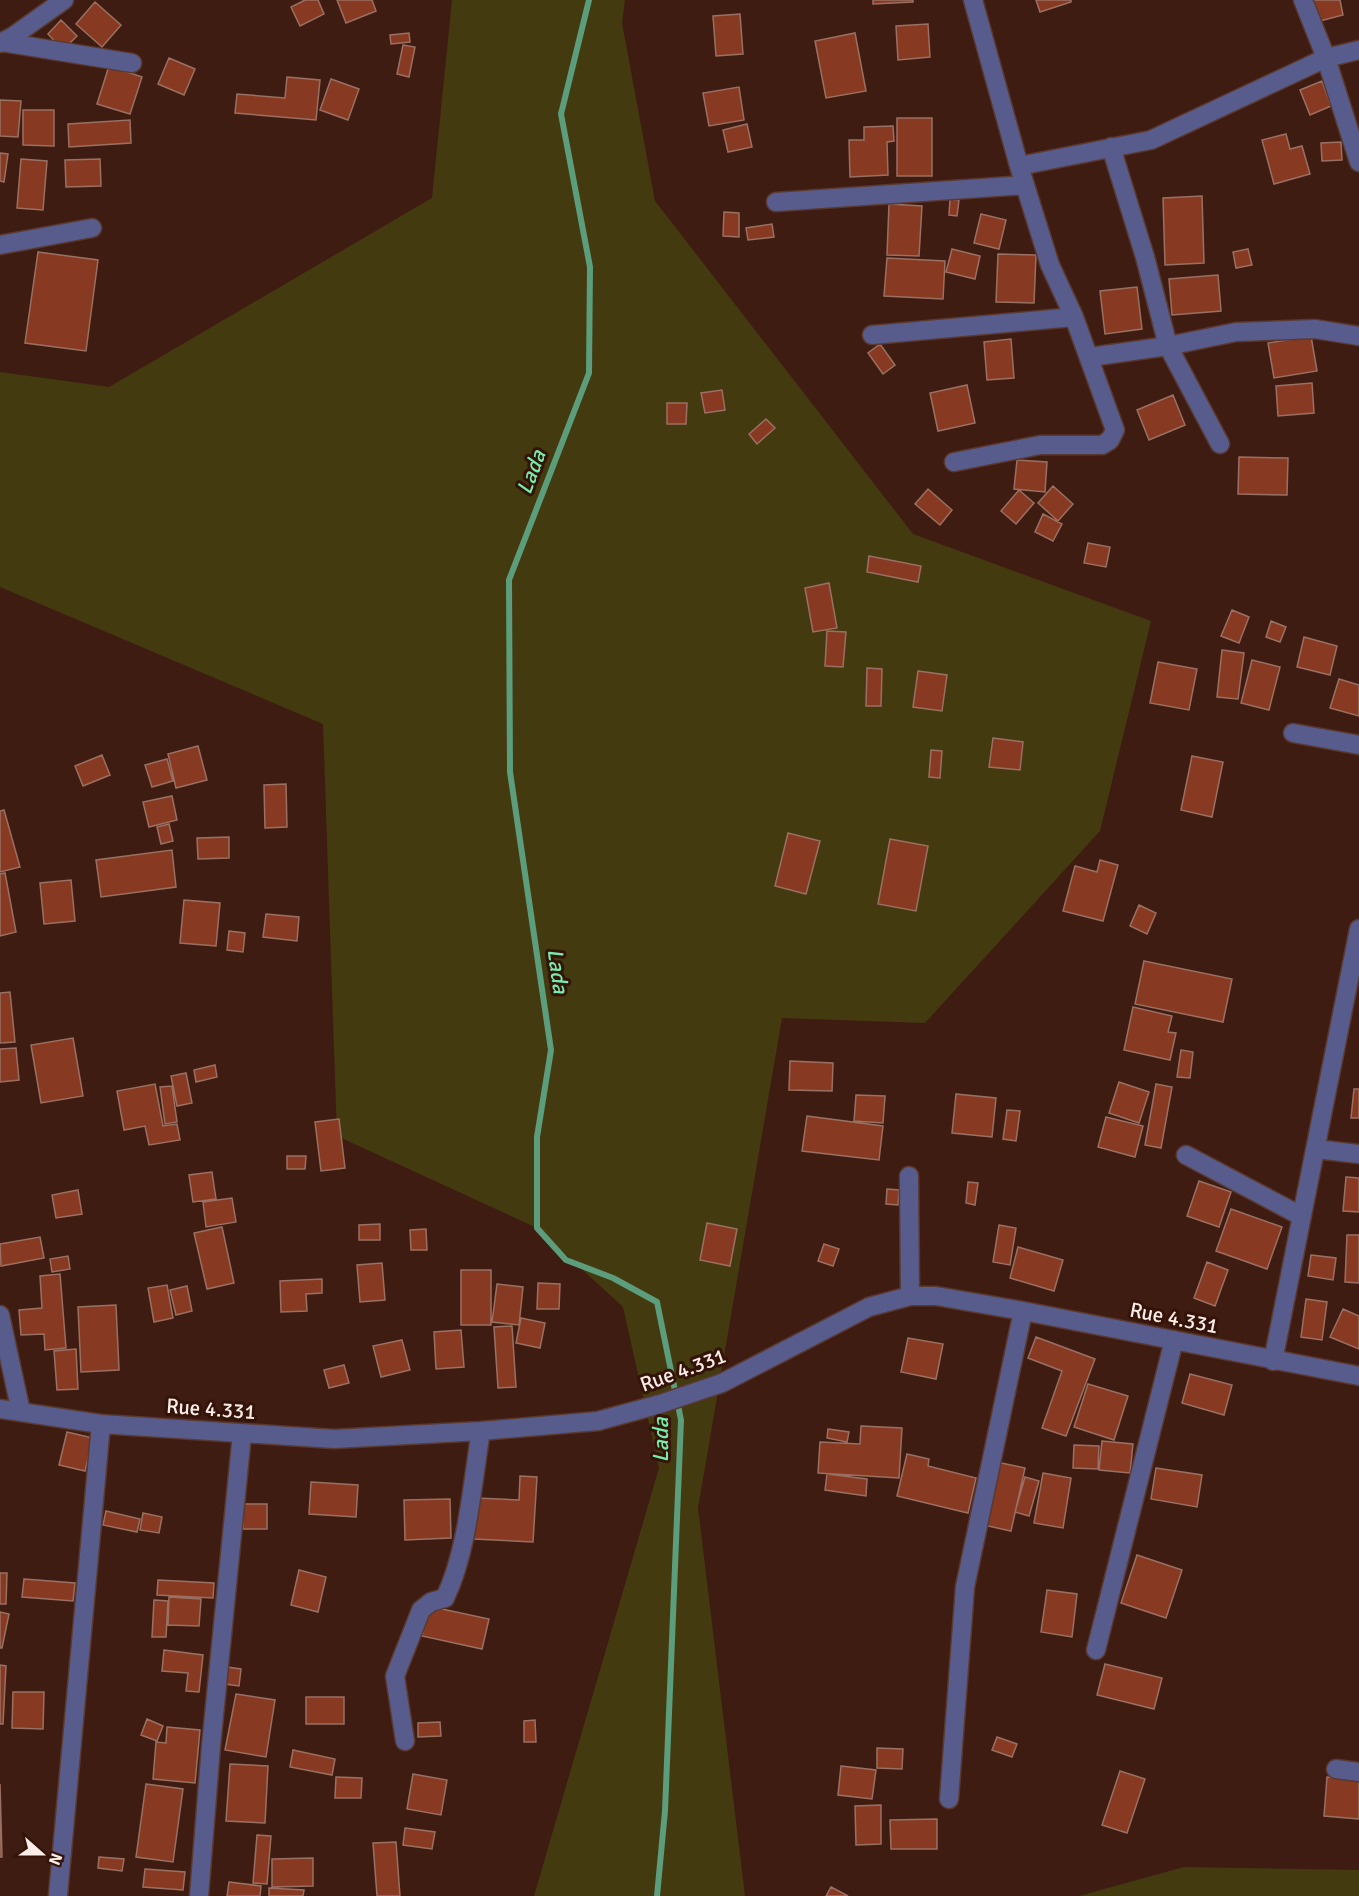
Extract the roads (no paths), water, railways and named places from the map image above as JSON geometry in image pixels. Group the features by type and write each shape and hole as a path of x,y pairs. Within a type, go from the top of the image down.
{"street":[{"path":"1,42 64,0"},
{"path":"954,462 1040,445 1102,445 1110,440 1115,430 1090,357 1050,265 1019,166 974,0"},
{"path":"1303,0 1326,58 1359,162"},
{"path":"1,42 132,63"},
{"path":"1019,166 1150,140 1326,58 1359,50"},
{"path":"1111,147 1145,257 1168,346 1220,444"},
{"path":"776,202 1025,185"},
{"path":"0,245 92,228"},
{"path":"872,336 1074,317"},
{"path":"1090,357 1168,346 1236,332 1315,329 1359,336"},
{"path":"1293,733 1359,745"},
{"path":"1273,1361 1359,928"},
{"path":"1316,1149 1359,1155"},
{"path":"1186,1155 1301,1216"},
{"path":"909,1176 910,1296"},
{"name":"Rue 4.331","path":"0,1409 101,1424 334,1439 481,1431 598,1421 660,1404 722,1383 869,1307 910,1296 936,1296 1023,1311 1359,1376"},
{"path":"949,1799 965,1587 1023,1311"},
{"path":"0,1314 21,1412"},
{"path":"1096,1650 1174,1340"},
{"path":"58,1895 101,1424"},
{"path":"405,1741 394,1677 421,1610 430,1602 445,1598 455,1578 462,1550 481,1431"},
{"path":"199,1896 211,1746 242,1434"},
{"path":"1336,1769 1359,1772"}],"waterway":[{"name":"Lada","path":"589,0 561,114 590,267 589,373 509,580 510,772 551,1050 537,1137 537,1228 566,1260 613,1278 657,1302 681,1420 665,1811 657,1896"}]}
